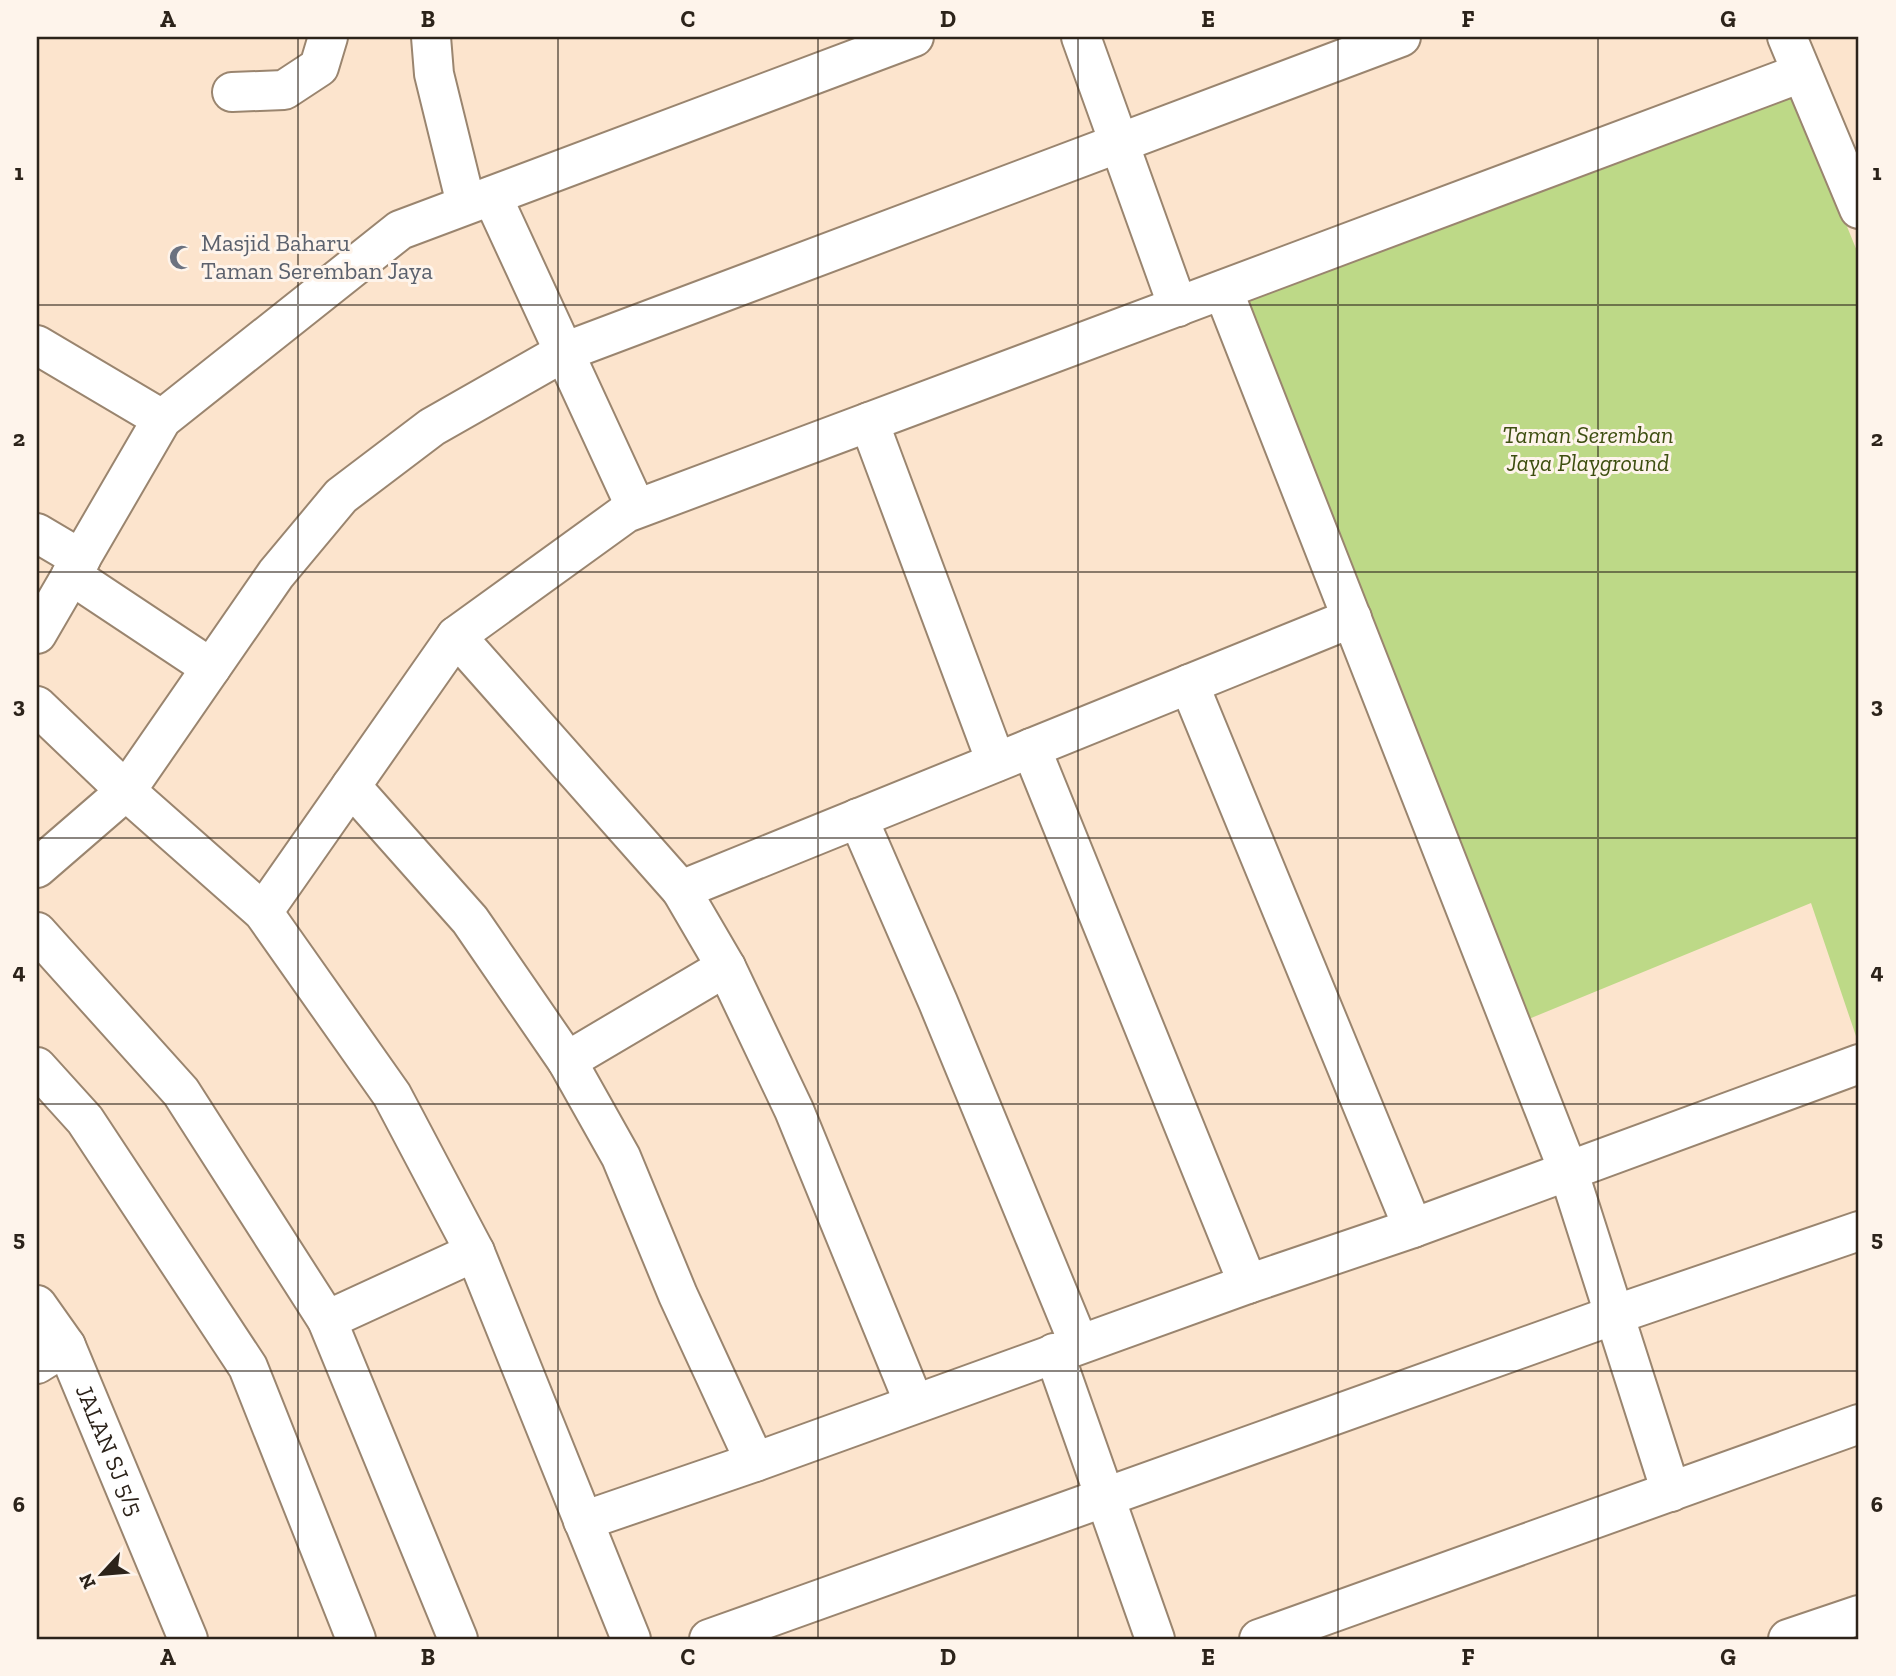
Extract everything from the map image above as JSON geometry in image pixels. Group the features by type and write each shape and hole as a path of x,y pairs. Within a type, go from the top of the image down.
{"street":[{"path":"232,92 284,90 319,67 328,37"},
{"path":"431,37 434,74 479,200 564,352 636,509"},
{"path":"37,634 162,419 400,230 914,37"},
{"path":"1081,37 1178,307"},
{"path":"37,868 126,791 276,574 341,496 432,427 564,352 1401,37"},
{"path":"1787,37 1859,209"},
{"path":"263,912 456,636 626,513 1801,73"},
{"path":"1223,290 1568,1170 1671,1492"},
{"path":"37,345 162,419"},
{"path":"869,422 996,762"},
{"path":"37,533 76,567 211,668"},
{"path":"681,891 1352,618"},
{"path":"456,636 681,891 726,967 794,1110 914,1403"},
{"path":"1189,684 1413,1228"},
{"path":"37,706 126,791 263,912 392,1095 475,1252 631,1639"},
{"path":"1031,748 1248,1284"},
{"path":"351,786 470,920 567,1062 621,1157 677,1295 755,1462"},
{"path":"858,818 938,1002 1066,1349 1104,1497 1155,1639"},
{"path":"37,932 181,1092 327,1320 430,1565 458,1639"},
{"path":"567,1062 726,967"},
{"path":"583,1521 755,1462 1248,1284 1413,1228 1859,1064"},
{"path":"37,1067 85,1120 248,1367 356,1639"},
{"path":"709,1639 1614,1315 1859,1231"},
{"path":"327,1320 475,1252"},
{"name":"JALAN SJ 5/5","path":"37,1305 51,1355 188,1639"},
{"path":"1259,1639 1859,1424"},
{"path":"1788,1639 1838,1627"}],"green space":[{"name":"Taman Seremban Jaya Playground","path":"1789,84 1859,256 1859,1045 1811,903 1519,1023 1229,292"}],"place":[{"name":"Masjid Baharu Taman Seremban Jaya","path":"181,257"}]}
